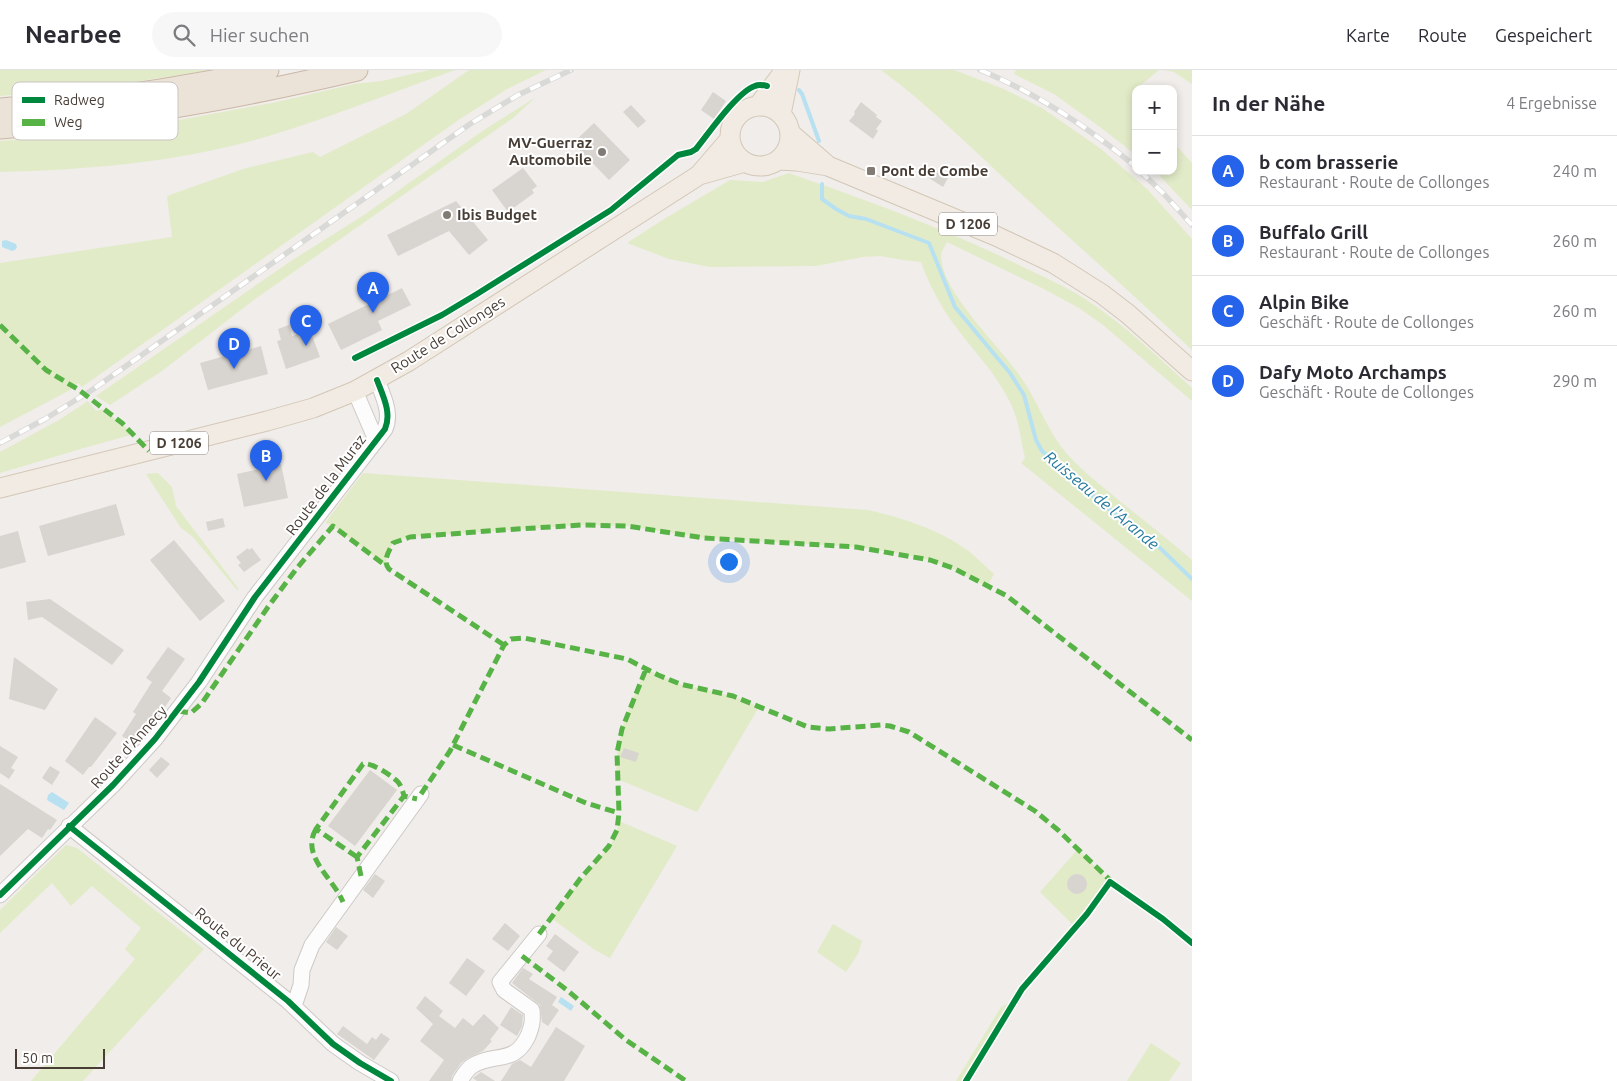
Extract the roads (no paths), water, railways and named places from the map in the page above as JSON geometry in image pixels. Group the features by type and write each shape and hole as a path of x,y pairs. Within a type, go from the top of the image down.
{"highway":[{"path":"178,88 268,70"},
{"path":"178,107 357,70"}],"main road":[{"path":"758,106 784,70"},
{"path":"781,114 790,70"},
{"path":"758,106 770,108 781,114 788,124 790,133 787,150 779,160 766,166 752,165 733,151 730,139 731,128 736,117 746,109 758,106"},
{"name":"D 1206","path":"790,133 828,166"},
{"name":"Route de Collonges","path":"699,176 730,139"},
{"name":"D 1206","path":"779,160 828,166 996,236 1053,263 1102,294 1128,314 1192,370"},
{"name":"Route de Collonges","path":"0,488 267,422 313,408 355,391 377,380 699,176 746,162"}],"street":[{"name":"Route de la Muraz","path":"255,597 385,429 388,420 387,408 377,380"},
{"name":"Route de la Muraz","path":"355,391 376,440"},
{"name":"Route d'Annecy","path":"0,895 113,785 155,739 199,682 255,597"},
{"path":"294,1006 301,985 302,970 312,946 421,794"},
{"name":"Route du Prieur","path":"69,826 294,1006 334,1044 360,1063 391,1081"},
{"path":"460,1081 470,1066 516,1053 525,1043 533,1024 532,1010 504,990 500,982 539,934"}],"water":[{"path":"6,240 16,244 15,250 12,251 2,247 2,241"},
{"path":"52,792 69,803 64,810 47,800 48,795"},
{"path":"561,997 574,1006 571,1011 558,1002"}],"waterway":[{"name":"Ruisseau de l'Arande","path":"799,90 819,141"},
{"name":"Ruisseau de l'Arande","path":"822,184 822,199 836,209 849,216 866,219 929,243 955,307 1010,373 1024,395 1036,440 1042,451 1136,531 1157,545 1192,579"}],"railway":[{"path":"0,443 45,419 92,390 470,124 518,95 571,70"},
{"path":"980,70 1001,79 1062,112 1100,138 1132,164"},
{"path":"1144,175 1192,225"}],"place":[{"name":"MV-Guerraz Automobile","path":"602,152"},
{"name":"Pont de Combe","path":"871,171"},
{"name":"Ibis Budget","path":"447,215"},
{"name":"b com brasserie","path":"373,313"},
{"name":"Alpin Bike","path":"306,346"},
{"name":"Dafy Moto Archamps","path":"234,369"},
{"name":"Buffalo Grill","path":"266,481"}]}
